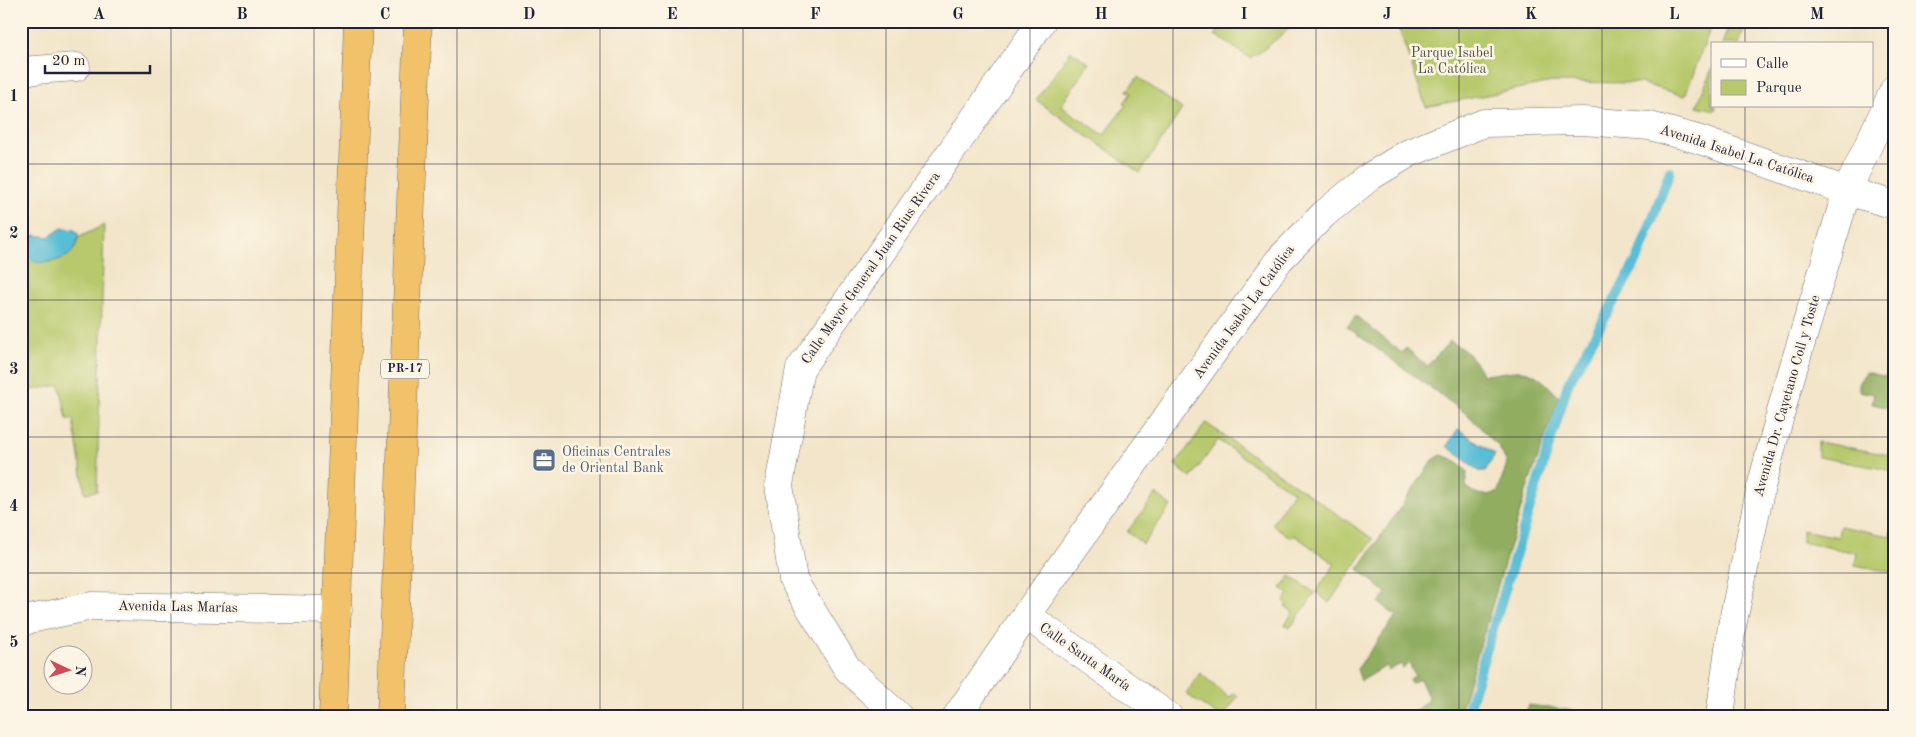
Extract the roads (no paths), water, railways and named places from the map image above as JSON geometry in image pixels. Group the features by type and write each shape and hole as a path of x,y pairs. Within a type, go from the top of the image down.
{"highway":[{"path":"333,716 358,21"},
{"name":"PR-17","path":"391,716 418,21"}],"street":[{"name":"Calle Mayor General Juan Rius Rivera","path":"898,716 847,668 793,580 779,485 800,369 1042,21"},
{"path":"21,70 76,67"},
{"name":"Avenida Dr. Cayetano Coll y Toste","path":"1720,716 1732,626 1760,491 1787,389 1847,191 1895,88"},
{"name":"Avenida Isabel La Católica","path":"957,716 1026,615 1279,260 1324,214 1371,176 1408,153 1484,123 1583,121 1650,126 1697,139 1847,191 1895,205"},
{"name":"Avenida Las Marías","path":"21,624 30,619 92,606 338,610"},
{"name":"Calle Santa María","path":"1026,615 1168,716"}],"water":[{"path":"62,228 75,230 78,234 77,242 70,254 50,262 35,262 25,255 23,246 26,239 35,235 49,237"},
{"path":"1458,429 1495,454 1485,471 1479,471 1447,446"}],"waterway":[{"path":"1466,716 1568,384 1638,258 1670,171"}],"place":[{"name":"Oficinas Centrales de Oriental Bank","path":"544,460"}],"park label":[{"name":"Parque Isabel La Católica","path":"1452,62"}]}
